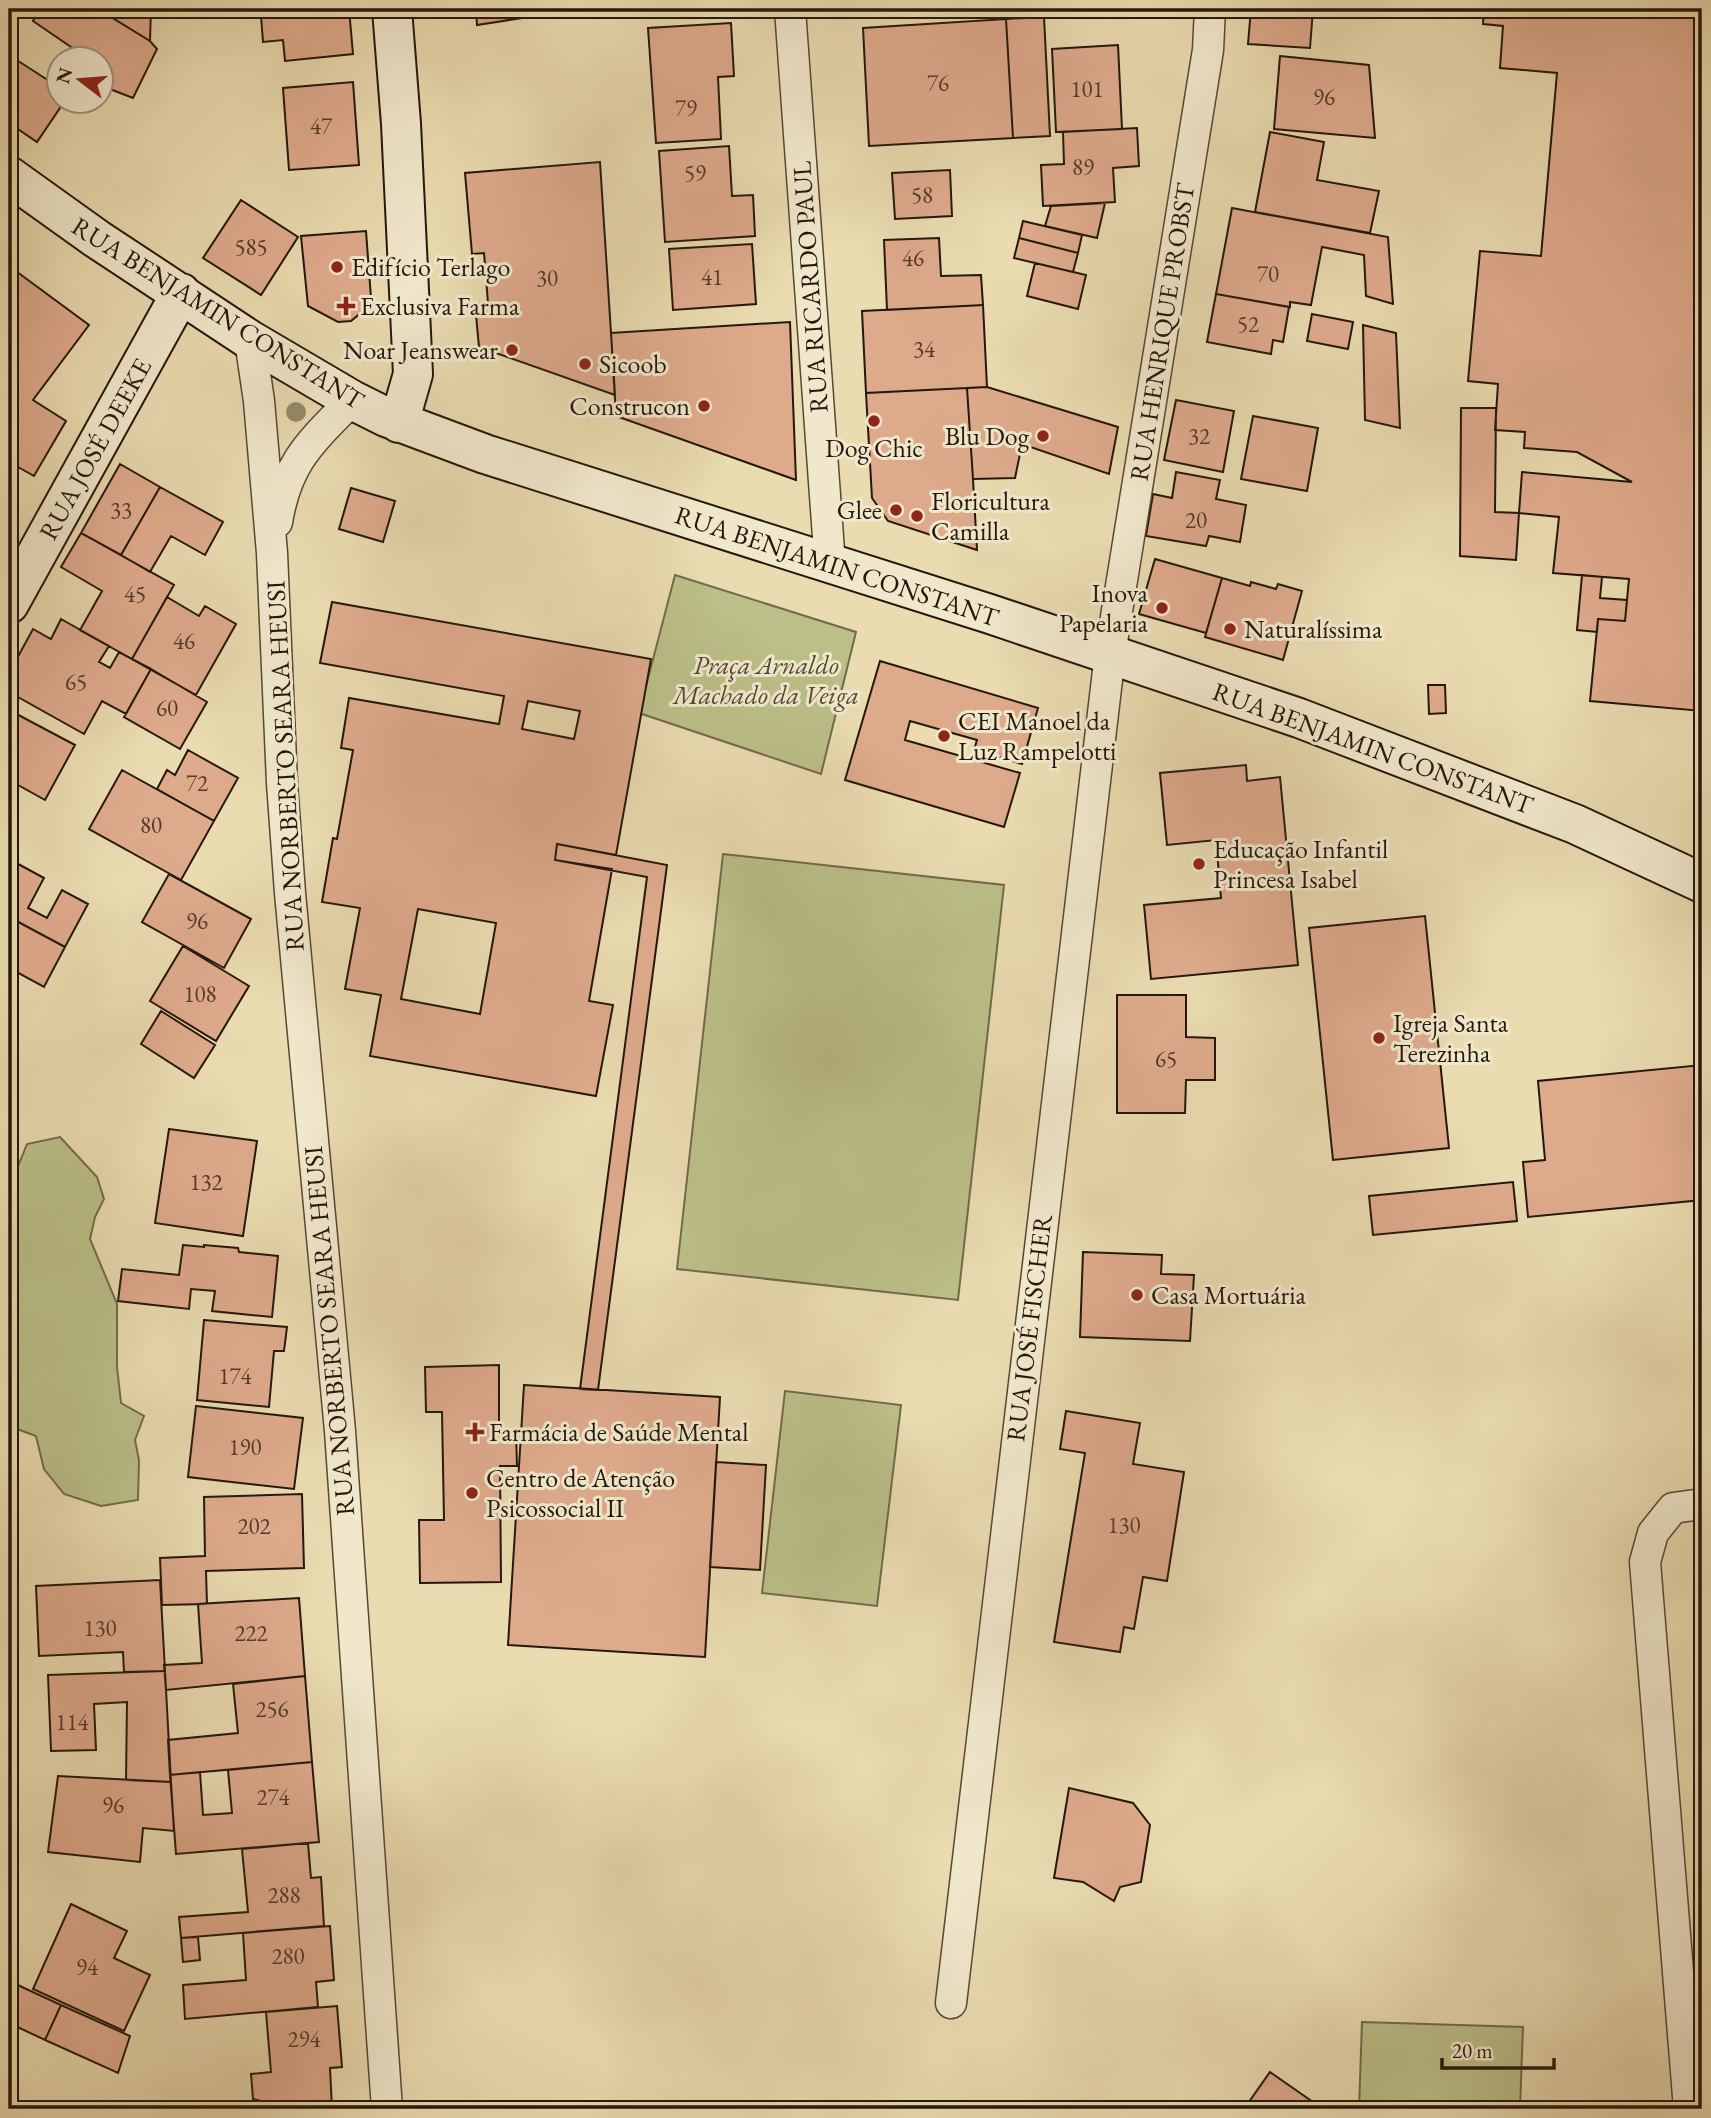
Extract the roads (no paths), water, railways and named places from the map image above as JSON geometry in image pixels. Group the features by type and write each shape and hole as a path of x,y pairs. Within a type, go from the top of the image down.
{"main road":[{"path":"392,9 401,124 413,374 399,423"},
{"name":"RUA BENJAMIN CONSTANT","path":"9,176 97,239 250,340 352,400 399,423 485,454 990,614 1299,718 1575,824 1702,883"},
{"name":"RUA JOSÉ DEEKE","path":"9,604 181,293"}],"street":[{"name":"RUA RICARDO PAUL","path":"790,9 830,565"},
{"name":"RUA HENRIQUE PROBST","path":"1110,654 1208,50 1210,9"},
{"name":"RUA NORBERTO SEARA HEUSI","path":"250,340 272,553 282,783 290,893 340,1431 387,2109"},
{"name":"RUA NORBERTO SEARA HEUSI","path":"272,553 281,498 291,472 310,443 352,400"},
{"name":"RUA JOSÉ FISCHER","path":"951,2003 1110,654"},
{"path":"1689,2109 1645,1562 1653,1533 1673,1508 1702,1504"}],"place":[{"name":"Edifício Terlago","path":"337,267"},
{"name":"Exclusiva Farma","path":"346,306"},
{"name":"Noar Jeanswear","path":"512,350"},
{"name":"Sicoob","path":"585,364"},
{"name":"Construcon","path":"704,406"},
{"name":"Dog Chic","path":"874,421"},
{"name":"Blu Dog","path":"1043,436"},
{"name":"Glee","path":"896,510"},
{"name":"Floricultura Camilla","path":"917,516"},
{"name":"Inova Papelaria","path":"1162,608"},
{"name":"Naturalíssima","path":"1230,629"},
{"name":"CEI Manoel da Luz Rampelotti","path":"944,736"},
{"name":"Educação Infantil Princesa Isabel","path":"1199,864"},
{"name":"Igreja Santa Terezinha","path":"1379,1038"},
{"name":"Casa Mortuária","path":"1137,1295"},
{"name":"Farmácia de Saúde Mental","path":"475,1432"},
{"name":"Centro de Atenção Psicossocial II","path":"472,1493"}],"park label":[{"name":"Praça Arnaldo Machado da Veiga","path":"766,680"}]}
